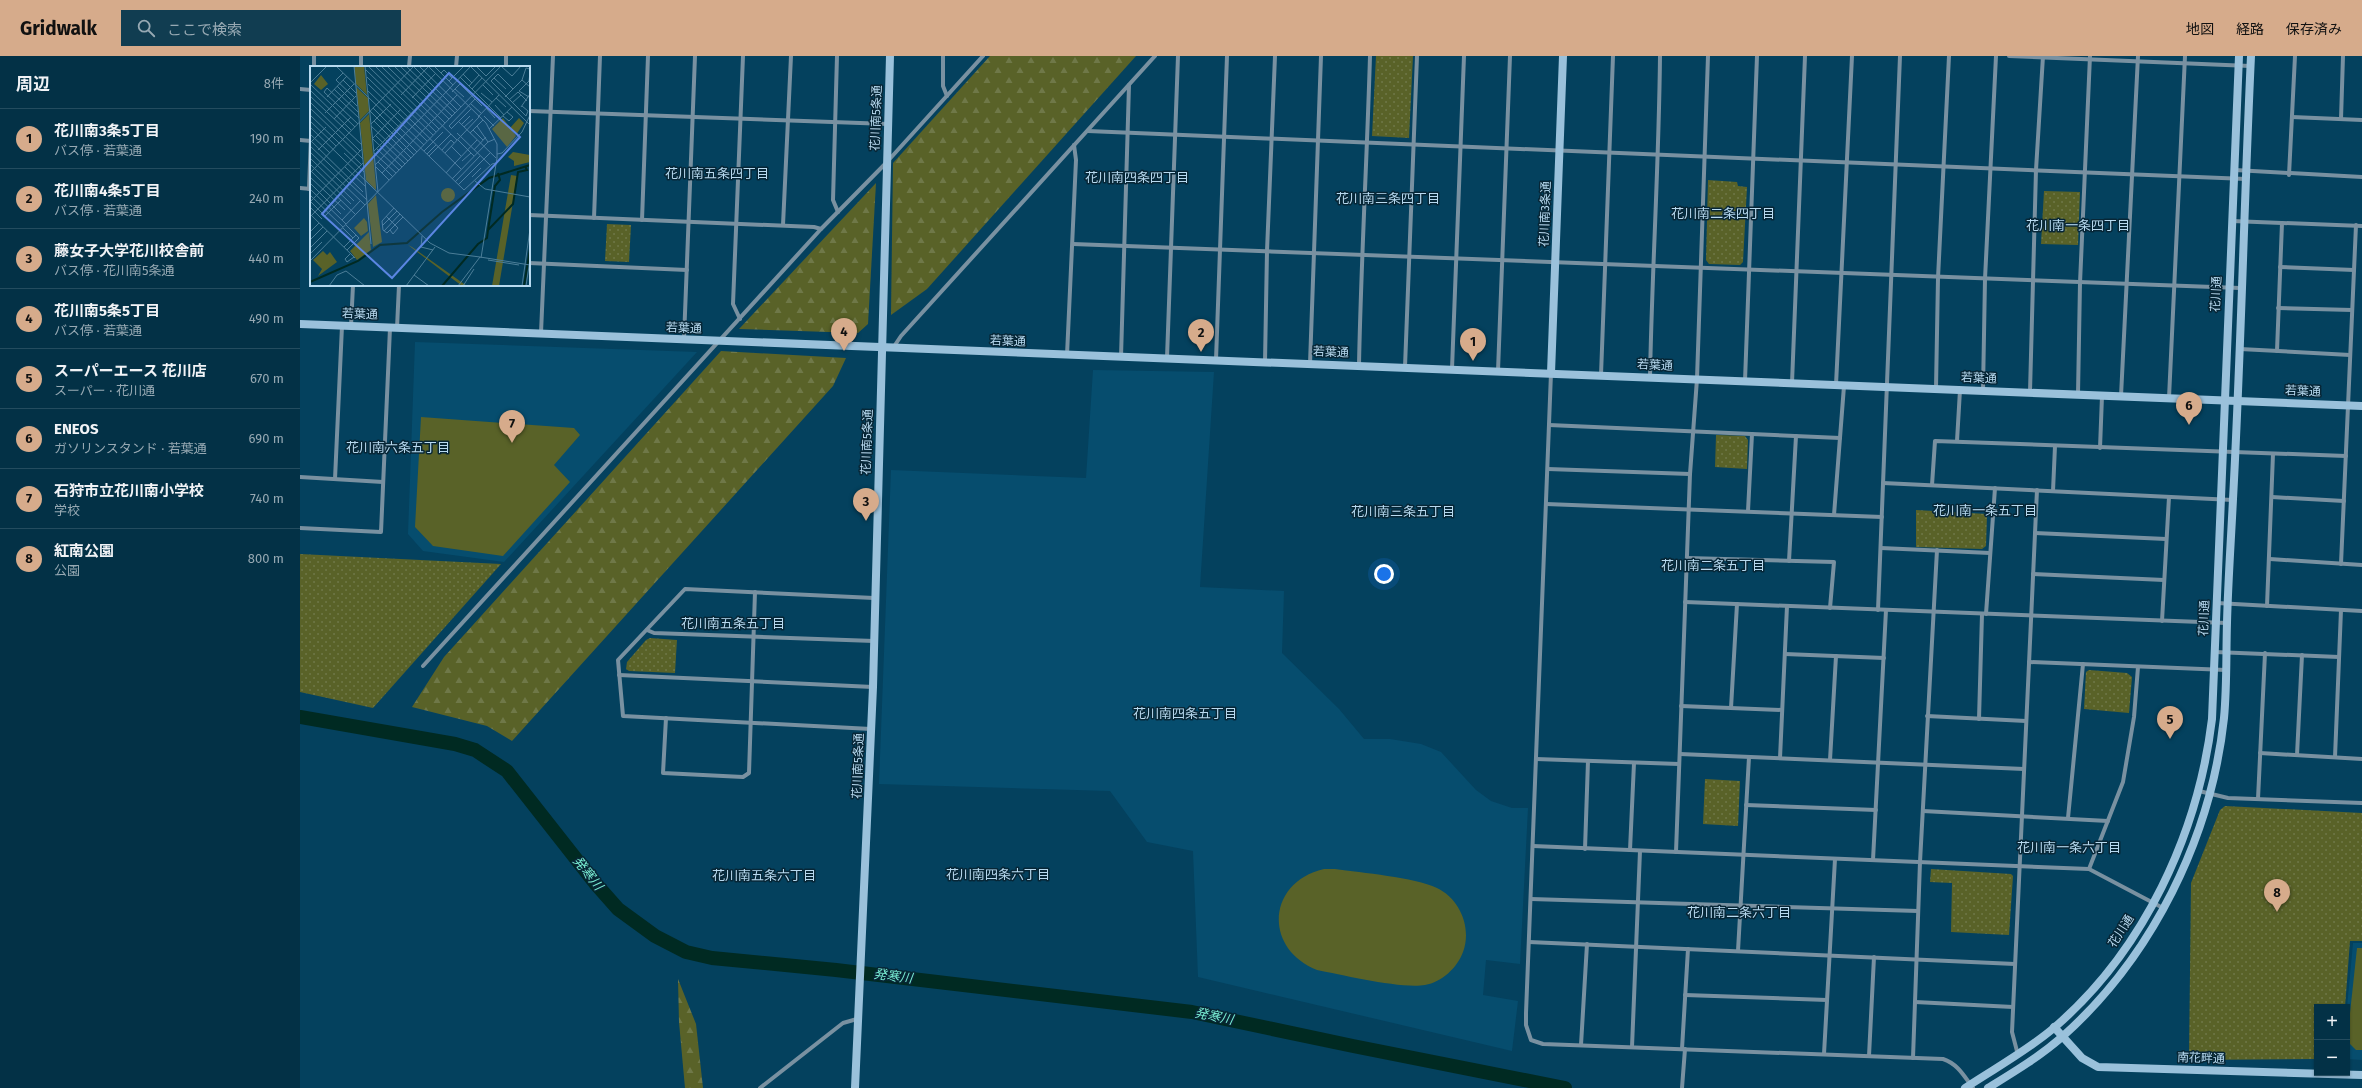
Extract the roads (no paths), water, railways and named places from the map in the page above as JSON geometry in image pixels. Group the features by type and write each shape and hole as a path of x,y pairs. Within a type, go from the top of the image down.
{"street":[{"path":"409,66 410,56"},
{"path":"456,66 457,56"},
{"path":"541,334 553,56"},
{"path":"594,218 600,56"},
{"path":"642,220 648,56"},
{"path":"684,340 690,222 695,56"},
{"path":"740,319 733,304 738,224 743,56"},
{"path":"783,225 791,56"},
{"path":"837,56 833,200 838,212"},
{"name":"花川南5条通","path":"857,1019 862,949 872,729 874,598 890,56"},
{"path":"943,56 943,86 947,96"},
{"path":"422,666 821,229 886,163 983,56"},
{"path":"893,348 901,336 1155,56"},
{"path":"1167,358 1178,56"},
{"path":"1216,360 1227,56"},
{"path":"1265,362 1267,252 1275,56"},
{"path":"1310,364 1321,56"},
{"path":"1359,366 1361,255 1368,143 1370,56"},
{"path":"1405,367 1417,56"},
{"path":"1452,369 1462,147 1464,56"},
{"path":"1498,371 1504,261 1510,56"},
{"name":"花川南3条通","path":"1551,373 1563,56"},
{"path":"1601,375 1613,56"},
{"path":"1650,377 1652,266 1659,155 1660,56"},
{"path":"1676,852 1688,509 1692,432 1697,379 1708,56"},
{"path":"1745,381 1757,56"},
{"path":"1792,383 1805,56"},
{"path":"1834,515 1840,438 1846,163 1852,56"},
{"path":"1878,610 1900,56"},
{"path":"1936,388 1938,278 1945,167 1949,56"},
{"path":"1983,390 1989,168 1996,56"},
{"path":"2009,56 2090,58 2137,62 2250,66"},
{"path":"2121,396 2138,56"},
{"path":"2169,398 2178,176 2185,56"},
{"name":"花川通","path":"1969,1087 2018,1055 2054,1028 2097,984 2128,945 2153,901 2179,850 2199,791 2210,740 2215,671 2219,499 2239,56"},
{"name":"花川通","path":"1988,1088 2025,1065 2062,1036 2105,992 2137,952 2163,908 2189,856 2210,795 2224,718 2227,670 2227,623 2238,401 2240,288 2251,56"},
{"path":"2289,175 2295,56"},
{"path":"2341,119 2343,56"},
{"path":"2030,392 2035,281 2036,170 2043,57"},
{"path":"2078,394 2080,283 2090,58"},
{"path":"1121,357 1123,246 1129,85"},
{"path":"530,111 888,124"},
{"path":"2292,117 2362,120"},
{"path":"1088,131 2178,176 2234,174 2362,177"},
{"path":"300,140 310,141"},
{"path":"1068,355 1076,160 1074,145"},
{"path":"2234,174 2246,175"},
{"path":"300,188 310,189"},
{"path":"530,215 783,225 814,227 821,229"},
{"path":"2232,221 2362,226"},
{"path":"2277,351 2282,223"},
{"path":"2341,564 2356,225"},
{"path":"1073,244 1938,278 2240,288"},
{"path":"530,263 687,270"},
{"path":"2280,267 2354,270"},
{"path":"351,326 353,286"},
{"path":"300,528 381,532 394,328 399,286"},
{"path":"2278,308 2352,310"},
{"name":"若葉通","path":"300,324 2362,406"},
{"path":"335,479 342,326"},
{"path":"2239,349 2350,355"},
{"path":"1551,373 1526,1025 1531,1040 1543,1044 1943,1059 1953,1062 1969,1087"},
{"path":"1957,441 1960,390"},
{"path":"2100,448 2102,395"},
{"path":"1549,425 1840,438"},
{"path":"1748,511 1752,434"},
{"path":"1789,561 1790,513 1796,436"},
{"path":"1932,485 1935,440 2236,454 2346,456"},
{"path":"2053,491 2055,446"},
{"path":"2267,606 2273,454"},
{"path":"1548,469 1690,474"},
{"path":"300,478 383,482"},
{"path":"1883,483 2233,500"},
{"path":"1979,719 1984,614 1995,488"},
{"path":"2018,1055 2012,1032 2037,490"},
{"path":"2162,621 2169,497"},
{"path":"2272,497 2344,501"},
{"path":"1546,504 1882,517"},
{"path":"2035,533 2166,538"},
{"path":"1881,548 1990,553"},
{"path":"1913,1058 1920,862 1932,612 1937,550"},
{"path":"1687,558 1834,562 1830,608"},
{"path":"2270,559 2362,565"},
{"path":"2033,574 2164,580"},
{"path":"872,729 623,716 618,660 685,589 874,598"},
{"path":"666,718 664,773 743,777 749,773 749,723 755,592"},
{"path":"1685,602 2227,623"},
{"path":"2216,603 2362,611"},
{"path":"1731,708 1737,604"},
{"path":"1780,758 1787,606"},
{"path":"1873,860 1886,610"},
{"path":"2335,757 2341,610"},
{"path":"647,630 654,633 874,642"},
{"path":"2215,652 2227,651 2339,657"},
{"path":"2258,799 2265,653"},
{"path":"1784,654 1884,658"},
{"path":"2297,755 2302,655"},
{"path":"1830,760 1836,656"},
{"path":"2029,662 2215,671 2227,670"},
{"path":"2068,818 2083,664"},
{"path":"2089,869 2123,782 2134,717 2138,667"},
{"path":"619,675 873,687"},
{"path":"1681,706 1782,710"},
{"path":"1927,716 2026,721"},
{"path":"2260,753 2362,759"},
{"path":"1680,754 1878,762 1925,766 2024,769"},
{"path":"1738,951 1749,757"},
{"path":"1536,759 1679,764"},
{"path":"1585,849 1588,761"},
{"path":"1630,850 1634,762"},
{"path":"2199,791 2210,795 2258,799 2362,803"},
{"path":"1746,805 1876,810"},
{"path":"1923,811 2108,820"},
{"path":"1533,846 1744,856 2089,869 2153,901 2163,908"},
{"path":"1632,1047 1640,851"},
{"path":"1824,1054 1835,859"},
{"path":"1531,899 1918,912"},
{"path":"1529,942 2015,964"},
{"path":"1581,1045 1586,944"},
{"path":"1682,1088 1688,949"},
{"path":"1868,1056 1874,957"},
{"path":"1685,995 1827,1000"},
{"path":"1915,1002 2013,1007"},
{"path":"760,1088 843,1023 857,1019 855,1088"},
{"name":"南花畔通","path":"2054,1028 2082,1058 2098,1067 2362,1075"}],"waterway":[{"name":"発寒川","path":"300,717 455,744 475,750 507,771 595,883 618,909 655,936 686,952 712,958 836,970 1192,1012 1565,1088"}],"place":[{"name":"花川南5条5丁目","path":"844,351"},
{"name":"花川南4条5丁目","path":"1201,352"},
{"name":"花川南3条5丁目","path":"1473,361"},
{"name":"ENEOS","path":"2189,425"},
{"name":"石狩市立花川南小学校","path":"512,443"},
{"name":"藤女子大学花川校舎前","path":"866,521"},
{"name":"スーパーエース 花川店","path":"2170,739"},
{"name":"紅南公園","path":"2277,912"}],"district":[{"name":"花川南五条四丁目","path":"717,173"},
{"name":"花川南四条四丁目","path":"1137,177"},
{"name":"花川南三条四丁目","path":"1388,198"},
{"name":"花川南二条四丁目","path":"1723,213"},
{"name":"花川南一条四丁目","path":"2078,225"},
{"name":"花川南六条五丁目","path":"398,447"},
{"name":"花川南一条五丁目","path":"1985,510"},
{"name":"花川南三条五丁目","path":"1403,511"},
{"name":"花川南二条五丁目","path":"1713,565"},
{"name":"花川南五条五丁目","path":"733,623"},
{"name":"花川南四条五丁目","path":"1185,713"},
{"name":"花川南一条六丁目","path":"2069,847"},
{"name":"花川南四条六丁目","path":"998,874"},
{"name":"花川南五条六丁目","path":"764,875"},
{"name":"花川南二条六丁目","path":"1739,912"}]}
